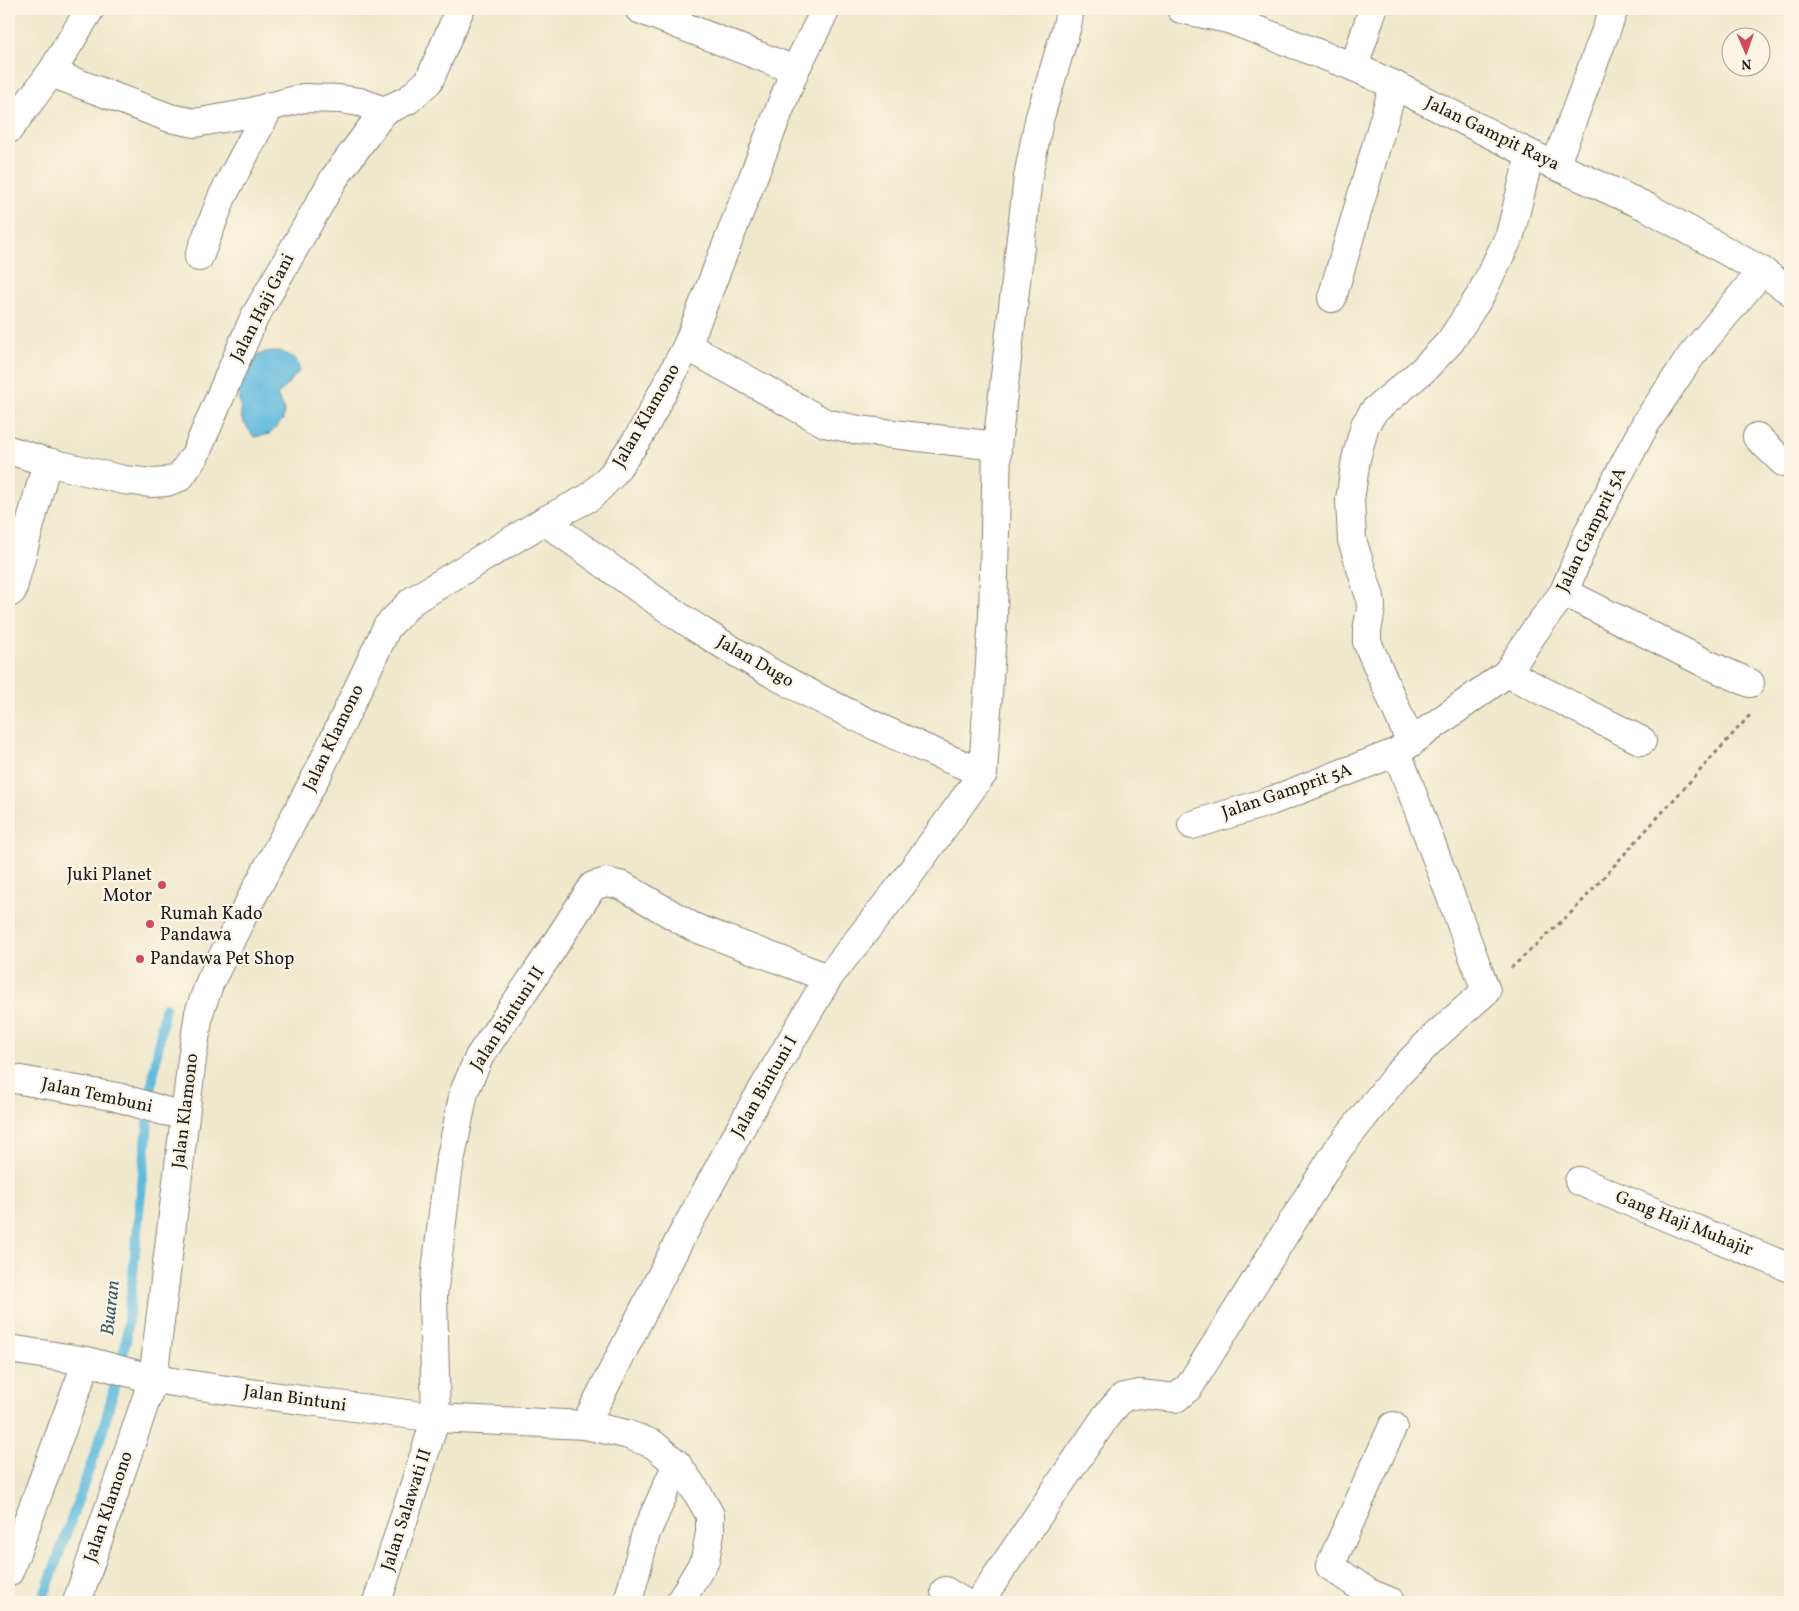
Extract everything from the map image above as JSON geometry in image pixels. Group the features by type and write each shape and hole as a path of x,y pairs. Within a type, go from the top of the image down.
{"street":[{"path":"9,129 51,73 90,9"},
{"name":"Jalan Haji Gani","path":"9,450 47,462 124,480 152,483 166,482 180,477 195,455 254,318 334,177 384,111 408,100 428,81 460,9"},
{"path":"639,9 795,70"},
{"name":"Jalan Klamono","path":"77,1602 153,1379 199,1013 210,982 251,899 319,771 388,627 412,601 544,521 590,497 612,475 639,437 687,346 795,70 826,9"},
{"path":"983,773 993,615 997,446 1028,177 1039,120 1067,26 1070,9"},
{"name":"Jalan Gampit Raya","path":"1180,9 1228,14 1354,67 1555,166 1647,207 1762,271 1790,291"},
{"path":"1354,67 1372,9"},
{"path":"1555,166 1614,9"},
{"path":"51,73 170,118 195,123 240,115 302,98 317,97 360,102 384,111"},
{"path":"1332,298 1394,86"},
{"path":"199,256 222,197 270,106"},
{"path":"980,1602 1107,1415 1123,1397 1140,1394 1176,1398 1189,1387 1338,1149 1397,1075 1433,1038 1486,991 1367,642 1371,608 1370,597 1352,540 1350,500 1356,459 1365,425 1374,411 1422,371 1450,342 1480,296 1510,235 1530,154"},
{"name":"Jalan Gamprit 5A","path":"1192,825 1271,801 1404,747 1507,673 1534,632 1564,592 1588,533 1646,423 1691,356 1762,271"},
{"path":"687,346 825,423 858,430 997,446"},
{"path":"1757,437 1783,462 1790,462"},
{"path":"9,593 12,590 47,462"},
{"name":"Jalan Dugo","path":"544,521 705,633 793,685 904,740 983,773"},
{"path":"1564,592 1707,664 1750,683"},
{"path":"1507,673 1642,741"},
{"name":"Jalan Bintuni I","path":"585,1425 679,1241 750,1111 828,978 904,882 983,773"},
{"name":"Jalan Bintuni II","path":"436,1418 433,1296 448,1172 464,1092 479,1057 593,886 606,882 623,886 693,927 828,978"},
{"name":"Jalan Tembuni","path":"9,1078 117,1097 185,1115"},
{"name":"Gang Haji Muhajir","path":"1579,1181 1790,1268"},
{"name":"Jalan Bintuni","path":"9,1349 105,1366 153,1379 436,1418 585,1425 626,1434 653,1444 677,1464 710,1515 710,1534 705,1560 680,1602"},
{"path":"9,1572 105,1366"},
{"name":"Jalan Salawati II","path":"377,1602 436,1418"},
{"path":"1391,1602 1369,1594 1330,1566 1393,1426"},
{"path":"628,1602 646,1533 677,1464"}],"path":[{"path":"1486,991 1576,908 1754,710 1757,695 1750,683"}],"water":[{"path":"280,351 295,358 300,370 277,396 284,408 283,420 270,434 254,437 242,420 238,392 251,359 265,352"}],"waterway":[{"name":"Buaran","path":"42,1602 103,1430 126,1342 152,1084 165,1007"}],"place":[{"name":"Juki Planet Motor","path":"162,885"},
{"name":"Rumah Kado Pandawa","path":"150,924"},
{"name":"Pandawa Pet Shop","path":"140,959"}]}
